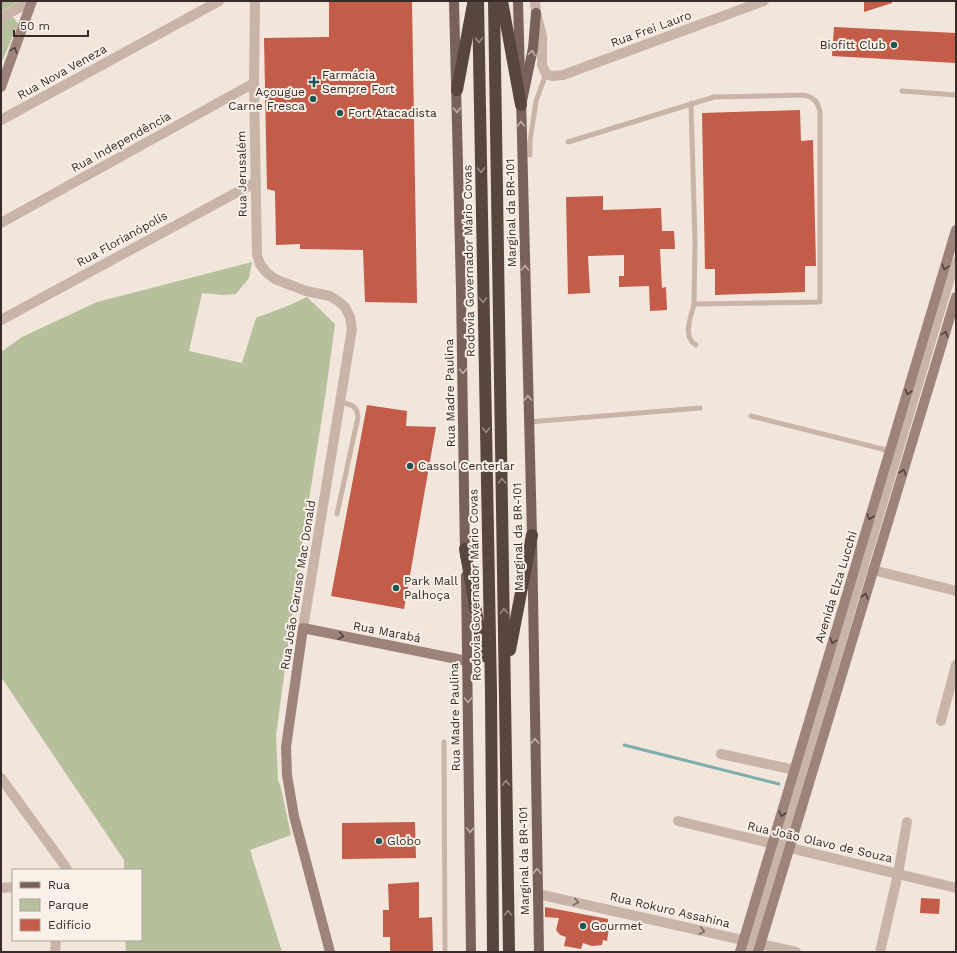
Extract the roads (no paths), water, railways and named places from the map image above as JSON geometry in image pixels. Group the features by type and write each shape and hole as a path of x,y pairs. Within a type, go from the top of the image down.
{"highway":[{"path":"457,90 473,1"},
{"name":"Rodovia Governador Mário Covas","path":"478,1 491,693 492,952"},
{"path":"494,1 509,952"},
{"path":"502,1 521,104"},
{"path":"505,675 532,535"},
{"path":"465,549 491,693"}],"main road":[{"path":"1,87 32,1"},
{"name":"Rua Madre Paulina","path":"454,1 457,90 472,952"},
{"name":"Marginal da BR-101","path":"518,1 532,535 539,952"},
{"path":"521,104 532,48 536,13"},
{"name":"Avenida Elza Lucchi","path":"740,952 753,946 781,846 873,570 929,352 956,230"},
{"name":"Avenida Elza Lucchi","path":"753,946 781,846 795,770 890,451 929,352 956,297"},
{"name":"Rua Marabá","path":"303,628 467,661"},
{"name":"Rua João Caruso Mac Donald","path":"303,628 286,747 286,775 294,816 330,952"}],"street":[{"path":"1,18 32,1"},
{"name":"Rua Nova Veneza","path":"1,120 219,1"},
{"name":"Rua Jerusalém","path":"255,1 255,243 256,255 266,272"},
{"path":"535,1 536,13 542,36 542,65 546,74"},
{"name":"Rua Frei Lauro","path":"546,74 552,76 563,75 758,2"},
{"name":"Rua Independência","path":"1,223 254,83"},
{"name":"Rua Florianópolis","path":"1,320 256,182"},
{"path":"781,846 956,260"},
{"name":"Rua João Caruso Mac Donald","path":"266,272 283,283 306,291 330,296 338,301 345,307 350,317 352,329 303,628"},
{"path":"873,570 956,591"},
{"path":"941,721 956,665"},
{"path":"721,754 795,770"},
{"path":"1,778 66,869"},
{"name":"Rua João Olavo de Souza","path":"678,821 956,888"},
{"path":"880,952 898,874 907,822"},
{"path":"1,888 12,888"},
{"name":"Rua Rokuro Assahina","path":"538,894 753,946 796,952"},
{"path":"55,952 56,941"}],"lane":[{"path":"530,155 530,141 536,101 546,74"},
{"path":"902,91 956,95"},
{"path":"568,142 714,97 803,95 814,100 819,107 820,302 694,304"},
{"path":"691,103 695,243 694,304 688,334 690,341 696,345"},
{"path":"337,514 358,417 357,410 351,405 341,402"},
{"path":"529,422 700,408"},
{"path":"751,416 890,451"},
{"path":"444,742 445,952"}],"waterway":[{"path":"624,745 779,784"}],"place":[{"name":"Biofitt Club","path":"894,45"},
{"name":"Farmácia Sempre Fort","path":"314,82"},
{"name":"Açougue Carne Fresca","path":"313,99"},
{"name":"Fort Atacadista","path":"340,113"},
{"name":"Cassol Centerlar","path":"410,466"},
{"name":"Park Mall Palhoça","path":"396,588"},
{"name":"Globo","path":"379,841"},
{"name":"Gourmet","path":"583,926"}]}
